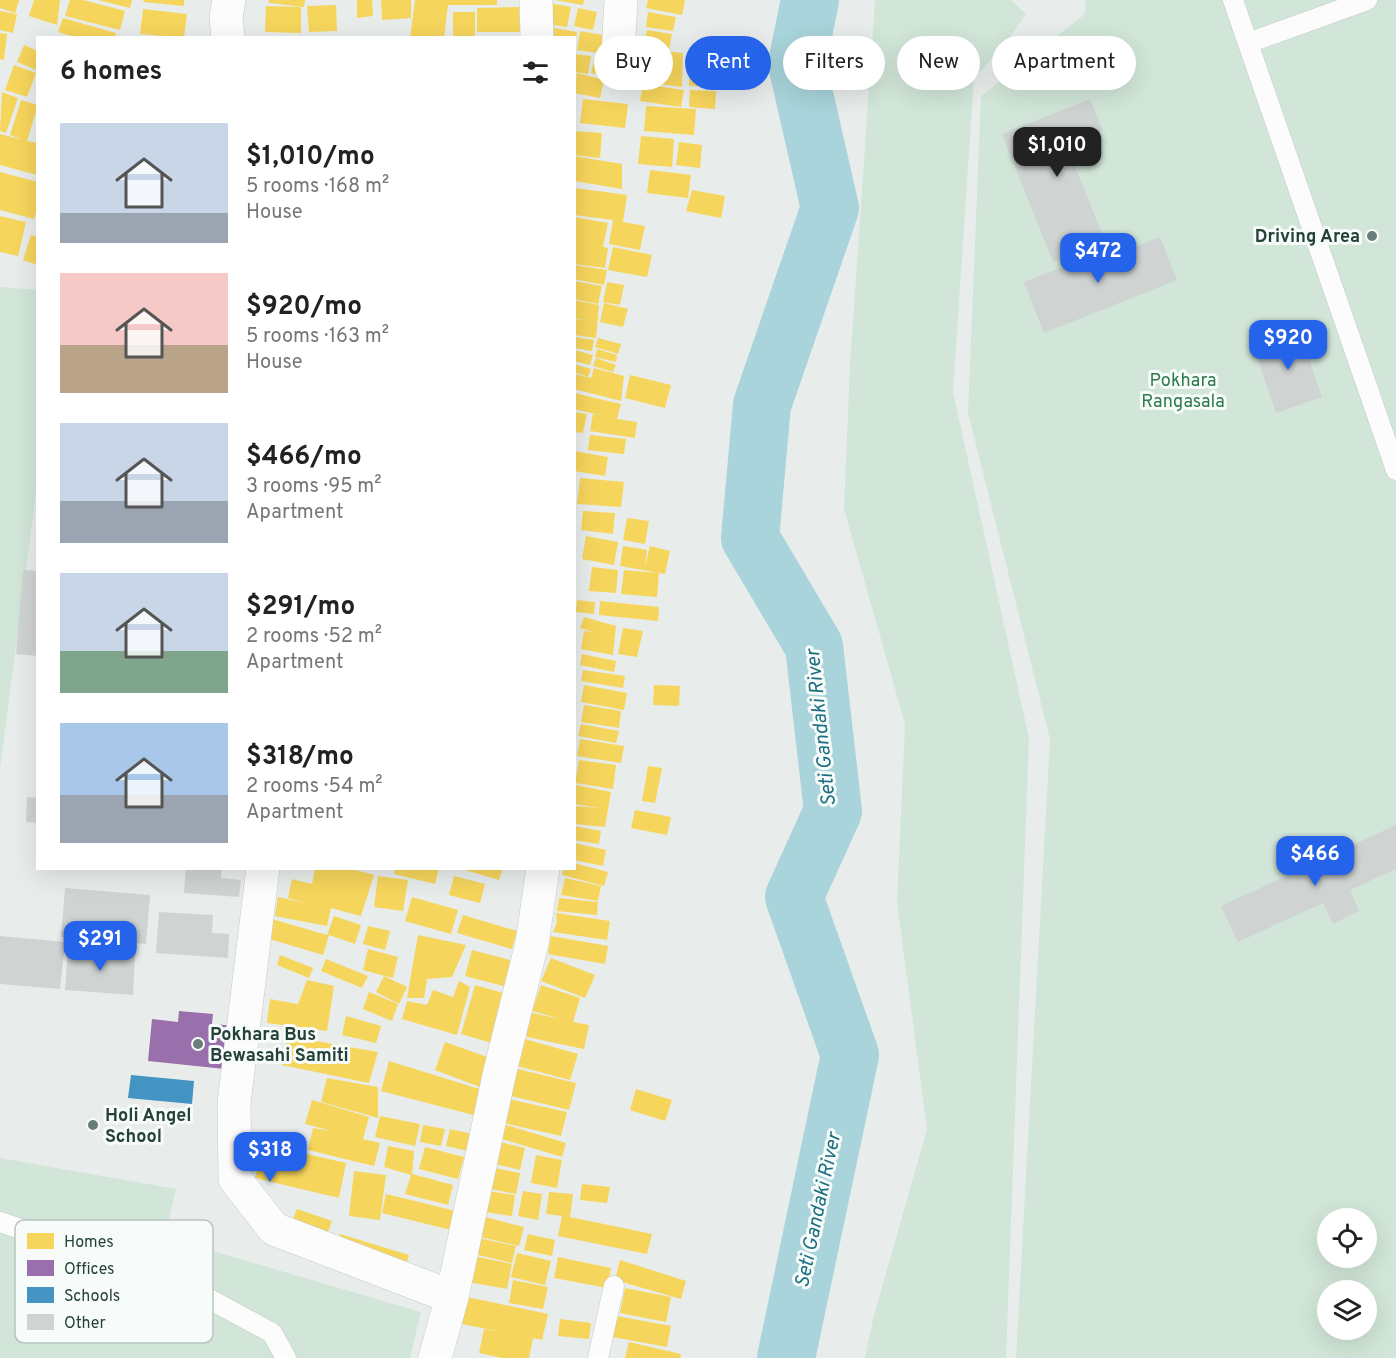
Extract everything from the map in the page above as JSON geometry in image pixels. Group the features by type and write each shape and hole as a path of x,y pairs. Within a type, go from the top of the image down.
{"street":[{"path":"536,0 537,36"},
{"path":"619,36 621,0"},
{"path":"263,870 234,1103 235,1179 274,1229 452,1298"},
{"path":"435,1358 452,1298 500,1071 532,943 543,870"}],"lane":[{"path":"1233,0 1396,470"},
{"path":"1248,43 1367,0"},
{"path":"0,1222 15,1227"},
{"path":"598,1358 614,1286"},
{"path":"213,1301 272,1334 286,1358"}],"green space":[{"path":"875,0 1011,0 1026,14 1011,36 992,36 992,58 980,71 980,36 897,36 897,90 973,90 953,392 1029,738 1006,1358 865,1358 874,1315 927,1129 897,903 905,724 844,509 850,365 869,90 885,90 885,36 873,36"},
{"name":"Pokhara Rangasala","path":"1086,0 1396,0 1396,1358 1016,1358 1050,739 968,413 981,96 992,87 992,90 1136,90 1136,36 1057,36 1085,14"},
{"path":"0,287 36,290 36,493 0,769"},
{"path":"0,1158 176,1189 169,1220 15,1220 15,1343 213,1343 213,1251 421,1312 410,1358 0,1358"}],"building: Homes":[{"path":"0,0 19,0 15,13 0,8"},
{"path":"34,0 60,0 57,25 29,16"},
{"path":"70,0 83,0 125,11 120,30 65,16"},
{"path":"98,0 132,0 130,8"},
{"path":"144,0 184,0 184,6 143,2"},
{"path":"269,0 305,0 304,7 269,3"},
{"path":"357,0 372,0 373,16 357,18"},
{"path":"381,0 411,0 411,18 382,20"},
{"path":"415,0 497,0 497,5 448,5 444,36 410,36"},
{"path":"555,0 584,0 583,5"},
{"path":"648,0 685,0 682,15 646,8"},
{"path":"549,3 571,7 567,27 546,24"},
{"path":"336,5 337,31 309,32 307,6"},
{"path":"266,6 301,7 301,33 265,32"},
{"path":"519,7 520,32 477,32 477,8"},
{"path":"578,8 597,12 593,30 574,26"},
{"path":"143,9 187,14 184,36 140,34"},
{"path":"0,11 17,14 13,33 0,30"},
{"path":"453,12 475,12 475,36 453,36"},
{"path":"648,12 676,17 673,31 646,27"},
{"path":"63,18 116,33 115,36 71,36 58,32"},
{"path":"549,27 577,32 576,38 576,36 547,36"},
{"path":"647,30 672,34 672,36 646,36"},
{"path":"580,31 608,36 594,36 594,52 577,50"},
{"path":"0,33 7,34 4,60 0,59"},
{"path":"24,45 36,50 36,70 17,62"},
{"path":"673,52 683,53 682,87 673,86"},
{"path":"576,54 591,56 588,74 576,72"},
{"path":"14,65 36,73 27,97 5,90"},
{"path":"577,73 594,77 594,90 602,90 600,98 576,93"},
{"path":"642,90 684,90 681,107 640,101"},
{"path":"690,90 716,91 715,109 689,107"},
{"path":"2,92 18,98 6,133 0,131"},
{"path":"583,99 628,104 625,128 580,123"},
{"path":"21,100 36,104 27,141 36,143 36,175 0,165 0,134 24,140 10,135"},
{"path":"646,106 696,109 694,135 644,131"},
{"path":"576,131 602,133 600,158 576,155"},
{"path":"641,136 674,139 672,167 638,164"},
{"path":"679,142 702,145 700,168 676,165"},
{"path":"576,156 622,164 622,189 576,181"},
{"path":"650,170 691,175 688,198 647,193"},
{"path":"0,172 36,181 34,219 0,210"},
{"path":"576,188 627,195 623,222 645,226 640,250 609,244 613,220 576,215"},
{"path":"692,190 725,196 721,218 686,211"},
{"path":"0,216 26,222 18,256 0,252"},
{"path":"576,217 608,223 603,247 608,248 605,268 576,264"},
{"path":"31,235 36,236 36,264 23,260"},
{"path":"613,247 652,255 647,277 608,270"},
{"path":"576,265 607,270 604,285 576,279"},
{"path":"576,281 602,286 598,304 576,299"},
{"path":"607,282 624,285 620,305 603,302"},
{"path":"576,300 599,305 596,338 576,335 576,319 585,320 576,318"},
{"path":"604,303 628,309 623,327 600,322"},
{"path":"576,337 594,340 592,351 576,348"},
{"path":"598,338 621,344 618,354 595,347"},
{"path":"597,349 617,355 616,362 595,357"},
{"path":"576,351 593,355 590,365 576,362"},
{"path":"596,358 616,365 613,372 593,366"},
{"path":"576,365 591,369 588,377 576,373"},
{"path":"594,368 624,376 621,401 576,390 576,374 591,378"},
{"path":"630,375 671,385 665,408 625,398"},
{"path":"576,393 621,404 617,419 637,422 635,438 590,431 593,414 604,416 576,409"},
{"path":"576,412 587,414 583,433 576,432"},
{"path":"590,435 626,439 624,454 588,450"},
{"path":"576,451 608,457 605,476 576,471"},
{"path":"580,478 624,482 621,507 577,504"},
{"path":"583,511 615,513 613,534 581,530"},
{"path":"627,518 649,521 645,544 623,540"},
{"path":"586,536 618,542 614,565 582,559"},
{"path":"623,546 647,550 645,566 650,546 670,551 665,574 620,566"},
{"path":"592,567 618,570 616,593 589,591"},
{"path":"624,570 659,573 657,597 621,594"},
{"path":"577,600 595,602 594,614 576,612"},
{"path":"600,601 659,607 658,621 599,615"},
{"path":"584,617 616,626 613,655 581,649 584,631 593,632 580,628"},
{"path":"623,628 643,631 637,657 618,654"},
{"path":"582,654 616,661 614,672 580,665"},
{"path":"583,670 625,676 623,688 581,681"},
{"path":"584,685 627,693 624,710 581,702"},
{"path":"654,685 680,686 679,706 653,705"},
{"path":"584,705 621,711 619,728 581,722"},
{"path":"581,724 619,731 616,743 578,736"},
{"path":"580,739 624,746 621,763 577,756"},
{"path":"579,760 616,765 613,789 576,783"},
{"path":"648,766 662,768 655,803 642,801"},
{"path":"576,785 611,792 605,827 576,824 576,806 599,808 576,804"},
{"path":"635,810 671,817 667,835 631,828"},
{"path":"576,826 601,831 599,844 576,840"},
{"path":"576,843 606,850 603,866 576,860"},
{"path":"576,864 608,872 604,886 562,875 563,870 576,870"},
{"path":"315,870 355,870 374,875 361,916 331,908 327,926 275,916 278,897 305,903 288,898 292,879 312,884"},
{"path":"395,870 438,870 435,884 394,874"},
{"path":"465,870 502,870 499,880"},
{"path":"378,876 408,880 403,911 374,907"},
{"path":"454,876 485,884 480,903 449,895"},
{"path":"565,878 601,886 598,901 561,895"},
{"path":"412,897 458,910 451,934 405,921"},
{"path":"559,898 598,902 597,915 557,911"},
{"path":"556,913 610,921 607,940 553,932 557,922"},
{"path":"463,915 517,931 512,949 457,933"},
{"path":"334,916 361,925 355,944 329,935 323,955 266,938 272,919 327,935"},
{"path":"368,926 390,931 385,950 363,944"},
{"path":"418,935 466,945 452,977 427,979 424,998 407,998"},
{"path":"551,936 608,946 605,964 548,954"},
{"path":"368,949 398,957 393,978 363,970"},
{"path":"472,950 514,961 507,987 465,976"},
{"path":"280,955 313,968 309,978 277,965"},
{"path":"551,958 595,975 585,998 541,981"},
{"path":"326,959 368,976 362,988 321,971"},
{"path":"384,976 407,987 399,1004 376,992"},
{"path":"307,980 334,986 327,1031 267,1023 270,999 298,1004"},
{"path":"459,981 470,987 457,1035 402,1019 407,1001 427,1005 433,990 453,997"},
{"path":"475,985 517,997 502,1046 461,1034"},
{"path":"541,985 580,998 573,1022 589,1025 584,1049 527,1037 526,1027 532,1013 561,1019 532,1011"},
{"path":"369,992 398,1004 392,1021 363,1009"},
{"path":"346,1016 381,1026 376,1043 342,1035"},
{"path":"288,1036 378,1052 369,1083 282,1065"},
{"path":"525,1039 578,1054 570,1080 517,1066"},
{"path":"445,1042 490,1058 480,1087 435,1070"},
{"path":"389,1061 489,1092 481,1117 381,1091"},
{"path":"518,1069 576,1083 569,1110 511,1096"},
{"path":"327,1078 378,1087 378,1118 321,1102"},
{"path":"636,1089 672,1100 665,1121 630,1110"},
{"path":"509,1099 567,1112 561,1136 504,1123"},
{"path":"312,1100 369,1117 363,1139 380,1143 374,1166 308,1150 313,1128 332,1131 305,1124"},
{"path":"380,1116 420,1124 415,1146 375,1137"},
{"path":"503,1124 566,1143 562,1157 499,1138"},
{"path":"423,1125 445,1129 441,1146 420,1142"},
{"path":"450,1129 481,1136 477,1153 446,1146"},
{"path":"500,1142 525,1148 520,1170 495,1164"},
{"path":"264,1144 346,1163 339,1198 255,1178"},
{"path":"388,1146 414,1151 412,1174 453,1185 448,1205 405,1194 411,1175 384,1167"},
{"path":"425,1147 464,1157 458,1179 419,1169"},
{"path":"536,1155 562,1160 557,1188 531,1183"},
{"path":"494,1168 520,1173 516,1194 490,1189"},
{"path":"354,1171 386,1175 380,1220 349,1216"},
{"path":"582,1184 610,1187 607,1203 580,1200"},
{"path":"488,1191 515,1195 512,1216 485,1212"},
{"path":"523,1191 542,1194 538,1220 518,1216"},
{"path":"549,1192 573,1194 570,1217 652,1234 647,1254 558,1236 562,1216 546,1214"},
{"path":"386,1194 460,1212 455,1231 382,1213"},
{"path":"297,1209 332,1221 322,1248 287,1235"},
{"path":"481,1216 524,1227 519,1246 476,1236"},
{"path":"340,1234 409,1255 401,1281 332,1260"},
{"path":"528,1234 555,1240 552,1256 524,1250"},
{"path":"478,1238 516,1246 512,1263 474,1254"},
{"path":"517,1253 551,1261 545,1285 511,1277"},
{"path":"473,1256 512,1264 507,1289 468,1282"},
{"path":"558,1257 611,1268 607,1288 554,1278"},
{"path":"620,1260 686,1281 681,1299 615,1280"},
{"path":"513,1280 548,1287 543,1309 509,1303"},
{"path":"625,1288 671,1297 666,1322 620,1313"},
{"path":"467,1297 548,1314 542,1340 533,1338 529,1358 502,1358 479,1353 484,1329 502,1332 462,1324"},
{"path":"611,1315 671,1326 667,1347 607,1336"},
{"path":"560,1319 591,1323 589,1339 558,1336"},
{"path":"629,1342 681,1354 680,1358 625,1358"}],"building: Offices":[{"name":"Pokhara Bus Bewasahi Samiti","path":"179,1011 213,1014 212,1024 249,1027 244,1071 148,1061 152,1019 178,1022"}],"building: Schools":[{"path":"131,1075 194,1081 192,1104 128,1098"}],"building: Other":[{"path":"1090,99 1103,130 1081,139 1072,159 1105,241 1053,262 1002,134"},
{"path":"1160,237 1177,280 1044,333 1024,282 1092,255 1095,263"},
{"path":"1299,329 1322,397 1276,413 1253,345"},
{"path":"23,570 36,571 36,656 16,654"},
{"path":"27,797 36,798 36,823 26,822"},
{"path":"1396,825 1396,869 1350,890 1359,911 1333,924 1323,903 1238,942 1221,906"},
{"path":"186,870 222,870 221,878 241,880 239,897 184,893"},
{"path":"65,888 150,895 146,944 61,937"},
{"path":"159,912 213,915 212,933 229,934 228,958 156,953"},
{"path":"0,936 65,942 60,989 0,984"},
{"path":"68,950 135,954 133,995 65,990"}],"waterway":[{"name":"Seti Gandaki River","path":"786,1358 850,1055 794,897 833,811 814,646 750,538 762,405 830,208 797,64 810,0"}],"place":[{"name":"Driving Area","path":"1372,236"},
{"name":"Pokhara Bus Bewasahi Samiti","path":"198,1044"},
{"name":"Holi Angel School","path":"93,1125"}]}
